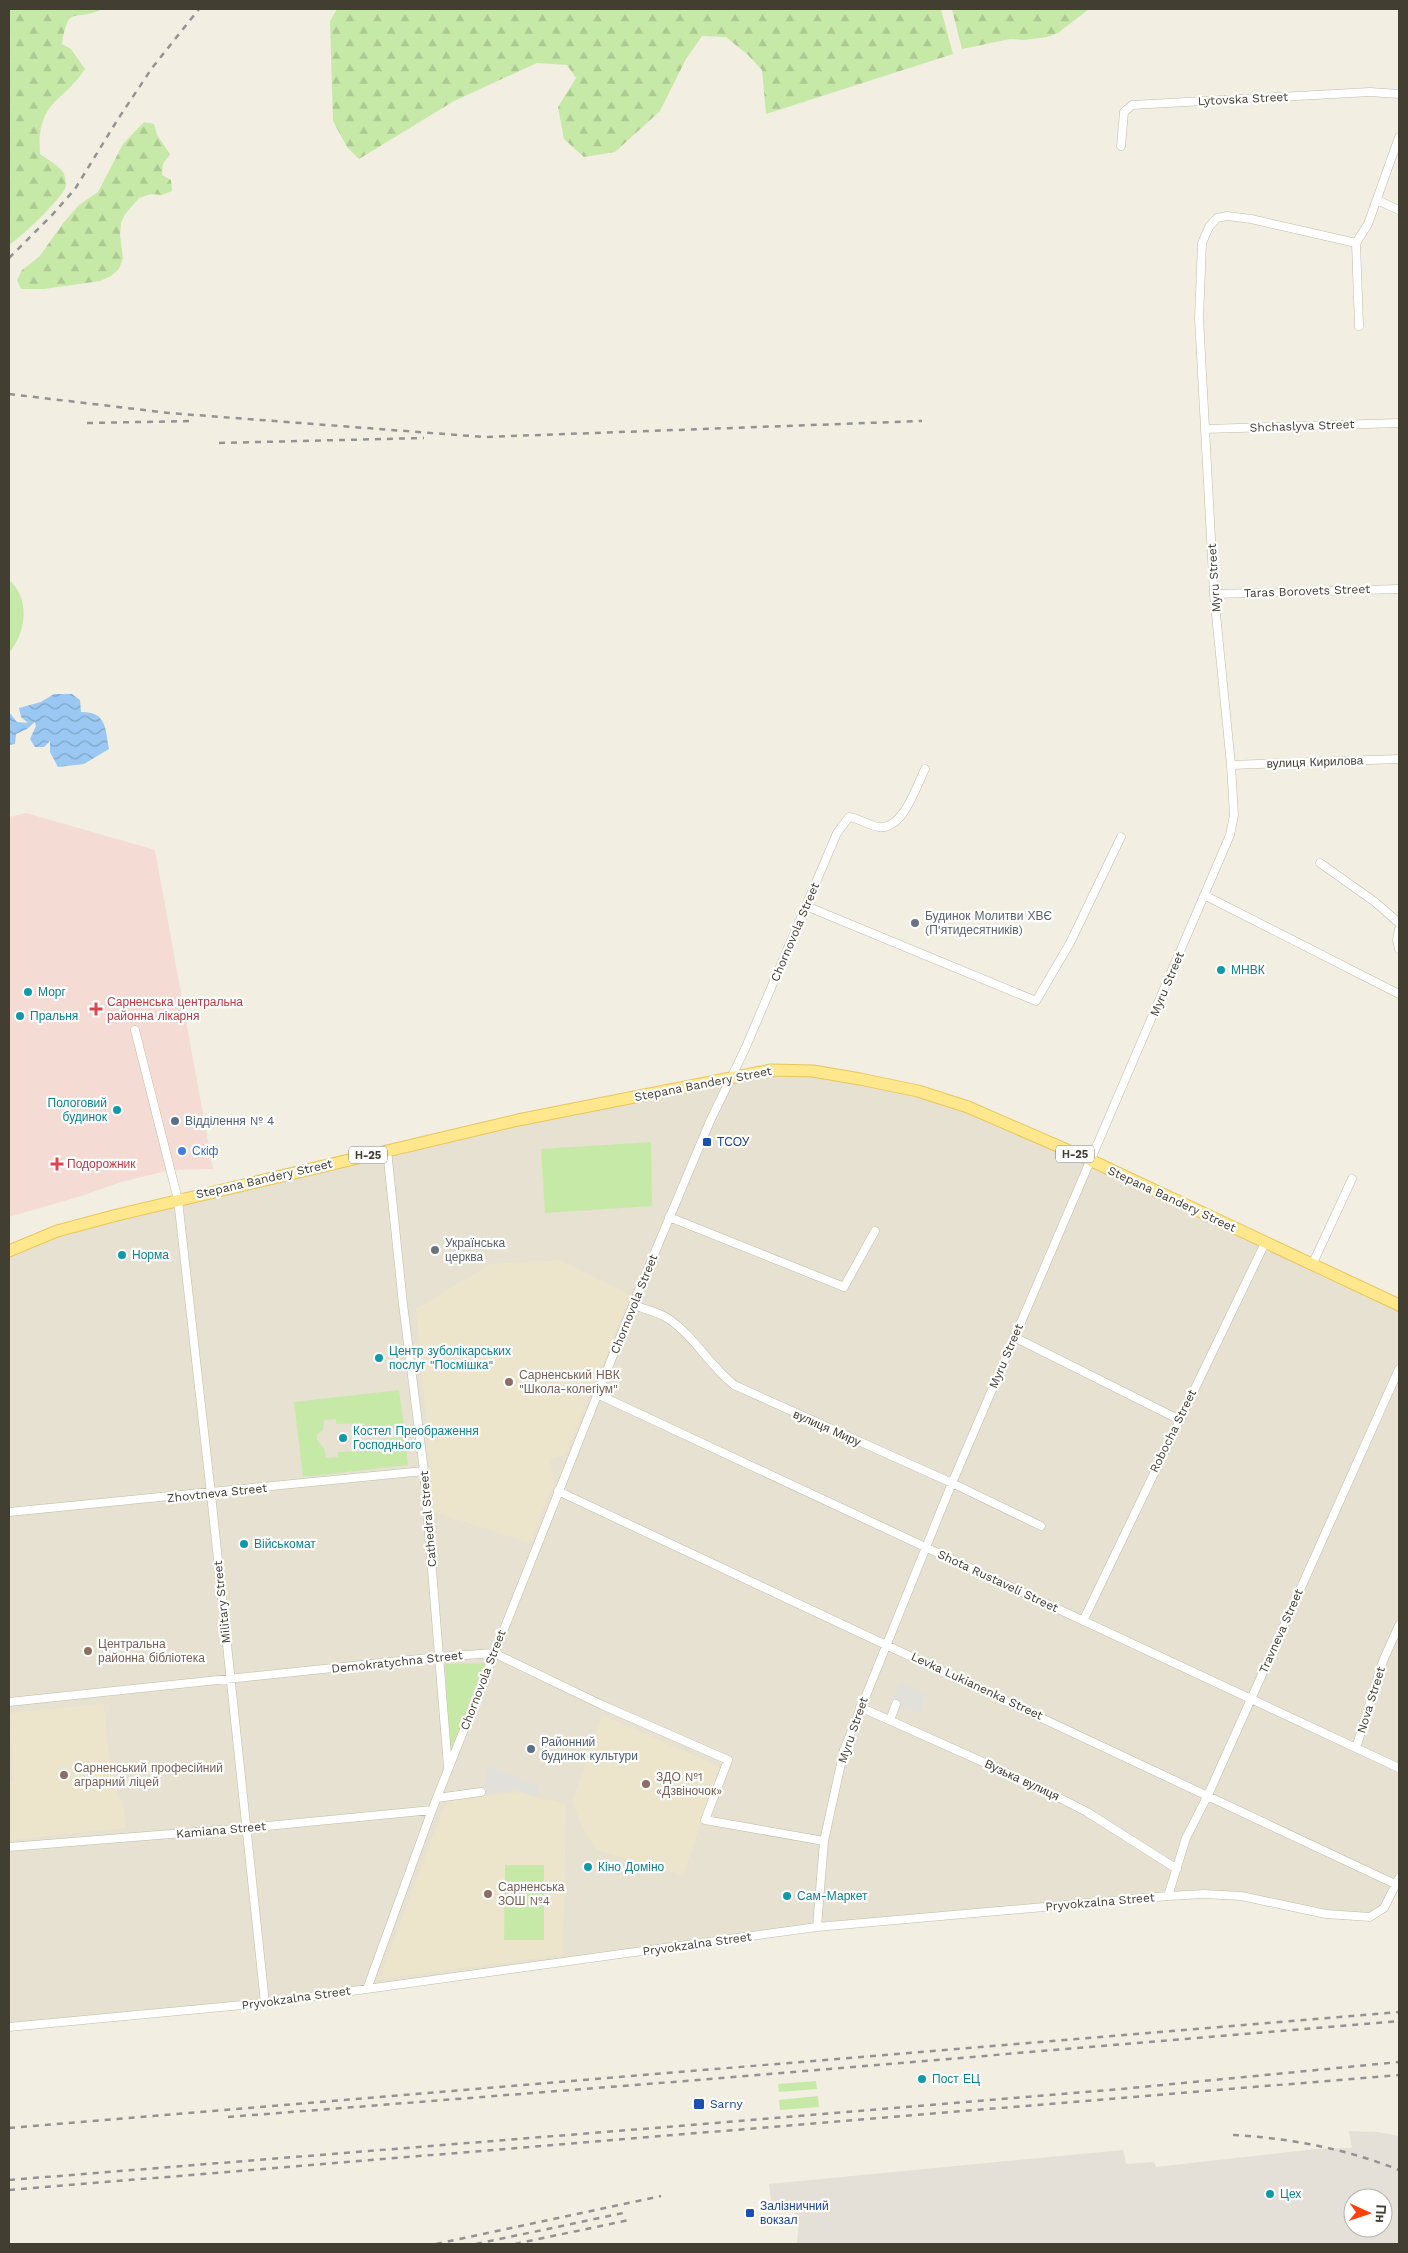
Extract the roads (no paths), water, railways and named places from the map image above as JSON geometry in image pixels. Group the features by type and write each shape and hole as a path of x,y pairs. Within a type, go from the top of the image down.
{"main road":[{"name":"Stepana Bandery Street","path":"9,1251 58,1231 178,1200 518,1120 771,1070 813,1071 918,1091 968,1107 1090,1160 1399,1305"}],"street":[{"name":"Lytovska Street","path":"1121,146 1124,112 1132,106 1370,92 1399,94"},
{"path":"1359,326 1356,242 1368,224 1399,137"},
{"path":"1377,200 1399,210"},
{"name":"Myru Street","path":"817,1927 824,1841 844,1750 860,1707 952,1482 1163,994 1230,834 1234,815 1231,765 1214,594 1199,318 1202,242 1209,227 1218,218 1227,216 1251,219 1356,242"},
{"name":"Shchaslyva Street","path":"1205,429 1399,423"},
{"name":"Taras Borovets Street","path":"1214,594 1399,589"},
{"name":"вулиця Кирилова","path":"1231,765 1399,759"},
{"name":"Chornovola Street","path":"367,1989 448,1768 633,1305 711,1119 732,1077 842,824 849,817 858,818 877,827 890,827 900,819 925,769"},
{"path":"806,906 1036,1001 1070,943 1121,837"},
{"path":"1320,863 1375,902 1399,923"},
{"path":"1204,895 1398,993"},
{"path":"1399,929 1397,940 1399,949"},
{"name":"Military Street","path":"135,1030 178,1200 265,2004"},
{"name":"Cathedral Street","path":"387,1150 403,1304 424,1471 448,1768"},
{"path":"1312,1265 1352,1179"},
{"path":"669,1217 844,1287 875,1231"},
{"name":"Robocha Street","path":"1083,1621 1178,1419 1264,1243"},
{"name":"вулиця Миру","path":"633,1305 667,1318 688,1334 716,1371 734,1385 952,1482 1041,1526"},
{"path":"1014,1336 1178,1419"},
{"name":"Travneva Street","path":"1168,1896 1186,1838 1208,1796 1399,1369"},
{"name":"Shota Rustaveli Street","path":"597,1394 1399,1768"},
{"name":"Zhovtneva Street","path":"9,1512 211,1494 424,1471"},
{"name":"Levka Lukianenka Street","path":"558,1490 1208,1796 1397,1881"},
{"name":"Nova Street","path":"1356,1748 1383,1661 1399,1624"},
{"name":"Demokratychna Street","path":"9,1702 438,1657 494,1653 602,1705 730,1754 704,1820 824,1841"},
{"path":"890,1720 896,1704"},
{"name":"Вузька вулиця","path":"860,1707 1032,1784 1087,1812 1176,1868"},
{"path":"437,1798 481,1792"},
{"name":"Kamiana Street","path":"9,1847 246,1828 432,1810"},
{"name":"Pryvokzalna Street","path":"9,2027 265,2004 817,1927 1168,1896 1204,1894 1241,1896 1326,1914 1370,1917 1384,1908 1397,1881"}],"water":[{"path":"54,694 72,694 80,700 81,712 90,713 100,718 105,728 109,749 84,764 58,767 50,752 50,741 44,747 35,747 30,739 36,726 35,722 27,729 16,734 15,744 9,745 9,712 17,722 28,723 21,717 19,708 41,702"}],"railway":[{"path":"9,258 75,189 152,68 199,9"},
{"path":"9,394 169,413 484,437 922,421"},
{"path":"87,423 195,421"},
{"path":"219,443 424,438"},
{"path":"9,2128 1399,2012"},
{"path":"228,2117 698,2080 1399,2021"},
{"path":"9,2180 1121,2089 1399,2062"},
{"path":"9,2190 1399,2075"},
{"path":"1233,2135 1275,2139 1338,2150 1399,2170"},
{"path":"436,2244 661,2196"},
{"path":"476,2244 628,2212"},
{"path":"515,2244 629,2220"}],"place":[{"name":"Будинок Молитви ХВЄ (П'ятидесятників)","path":"915,923"},
{"name":"МНВК","path":"1221,970"},
{"name":"Морг","path":"28,992"},
{"name":"Сарненська центральна районна лікарня","path":"96,1009"},
{"name":"Пральня","path":"20,1016"},
{"name":"Пологовий будинок","path":"117,1110"},
{"name":"Відділення № 4","path":"175,1121"},
{"name":"ТСОУ","path":"707,1142"},
{"name":"Скіф","path":"182,1151"},
{"name":"Подорожник","path":"57,1164"},
{"name":"Українська церква","path":"435,1250"},
{"name":"Норма","path":"122,1255"},
{"name":"Центр зуболікарських послуг \"Посмішка\"","path":"379,1358"},
{"name":"Сарненський НВК \"Школа-колегіум\"","path":"509,1382"},
{"name":"Костел Преображення Господнього","path":"343,1438"},
{"name":"Військомат","path":"244,1544"},
{"name":"Центральна районна бібліотека","path":"88,1651"},
{"name":"Районний будинок культури","path":"531,1749"},
{"name":"Сарненський професійний аграрний ліцей","path":"64,1775"},
{"name":"ЗДО №1 «Дзвіночок»","path":"646,1784"},
{"name":"Кіно Доміно","path":"588,1867"},
{"name":"Сарненська ЗОШ №4","path":"488,1894"},
{"name":"Сам-Маркет","path":"787,1896"},
{"name":"Пост ЕЦ","path":"922,2079"},
{"name":"Sarny","path":"699,2104"},
{"name":"Цех","path":"1270,2194"},
{"name":"Залізничний вокзал","path":"750,2213"}]}
